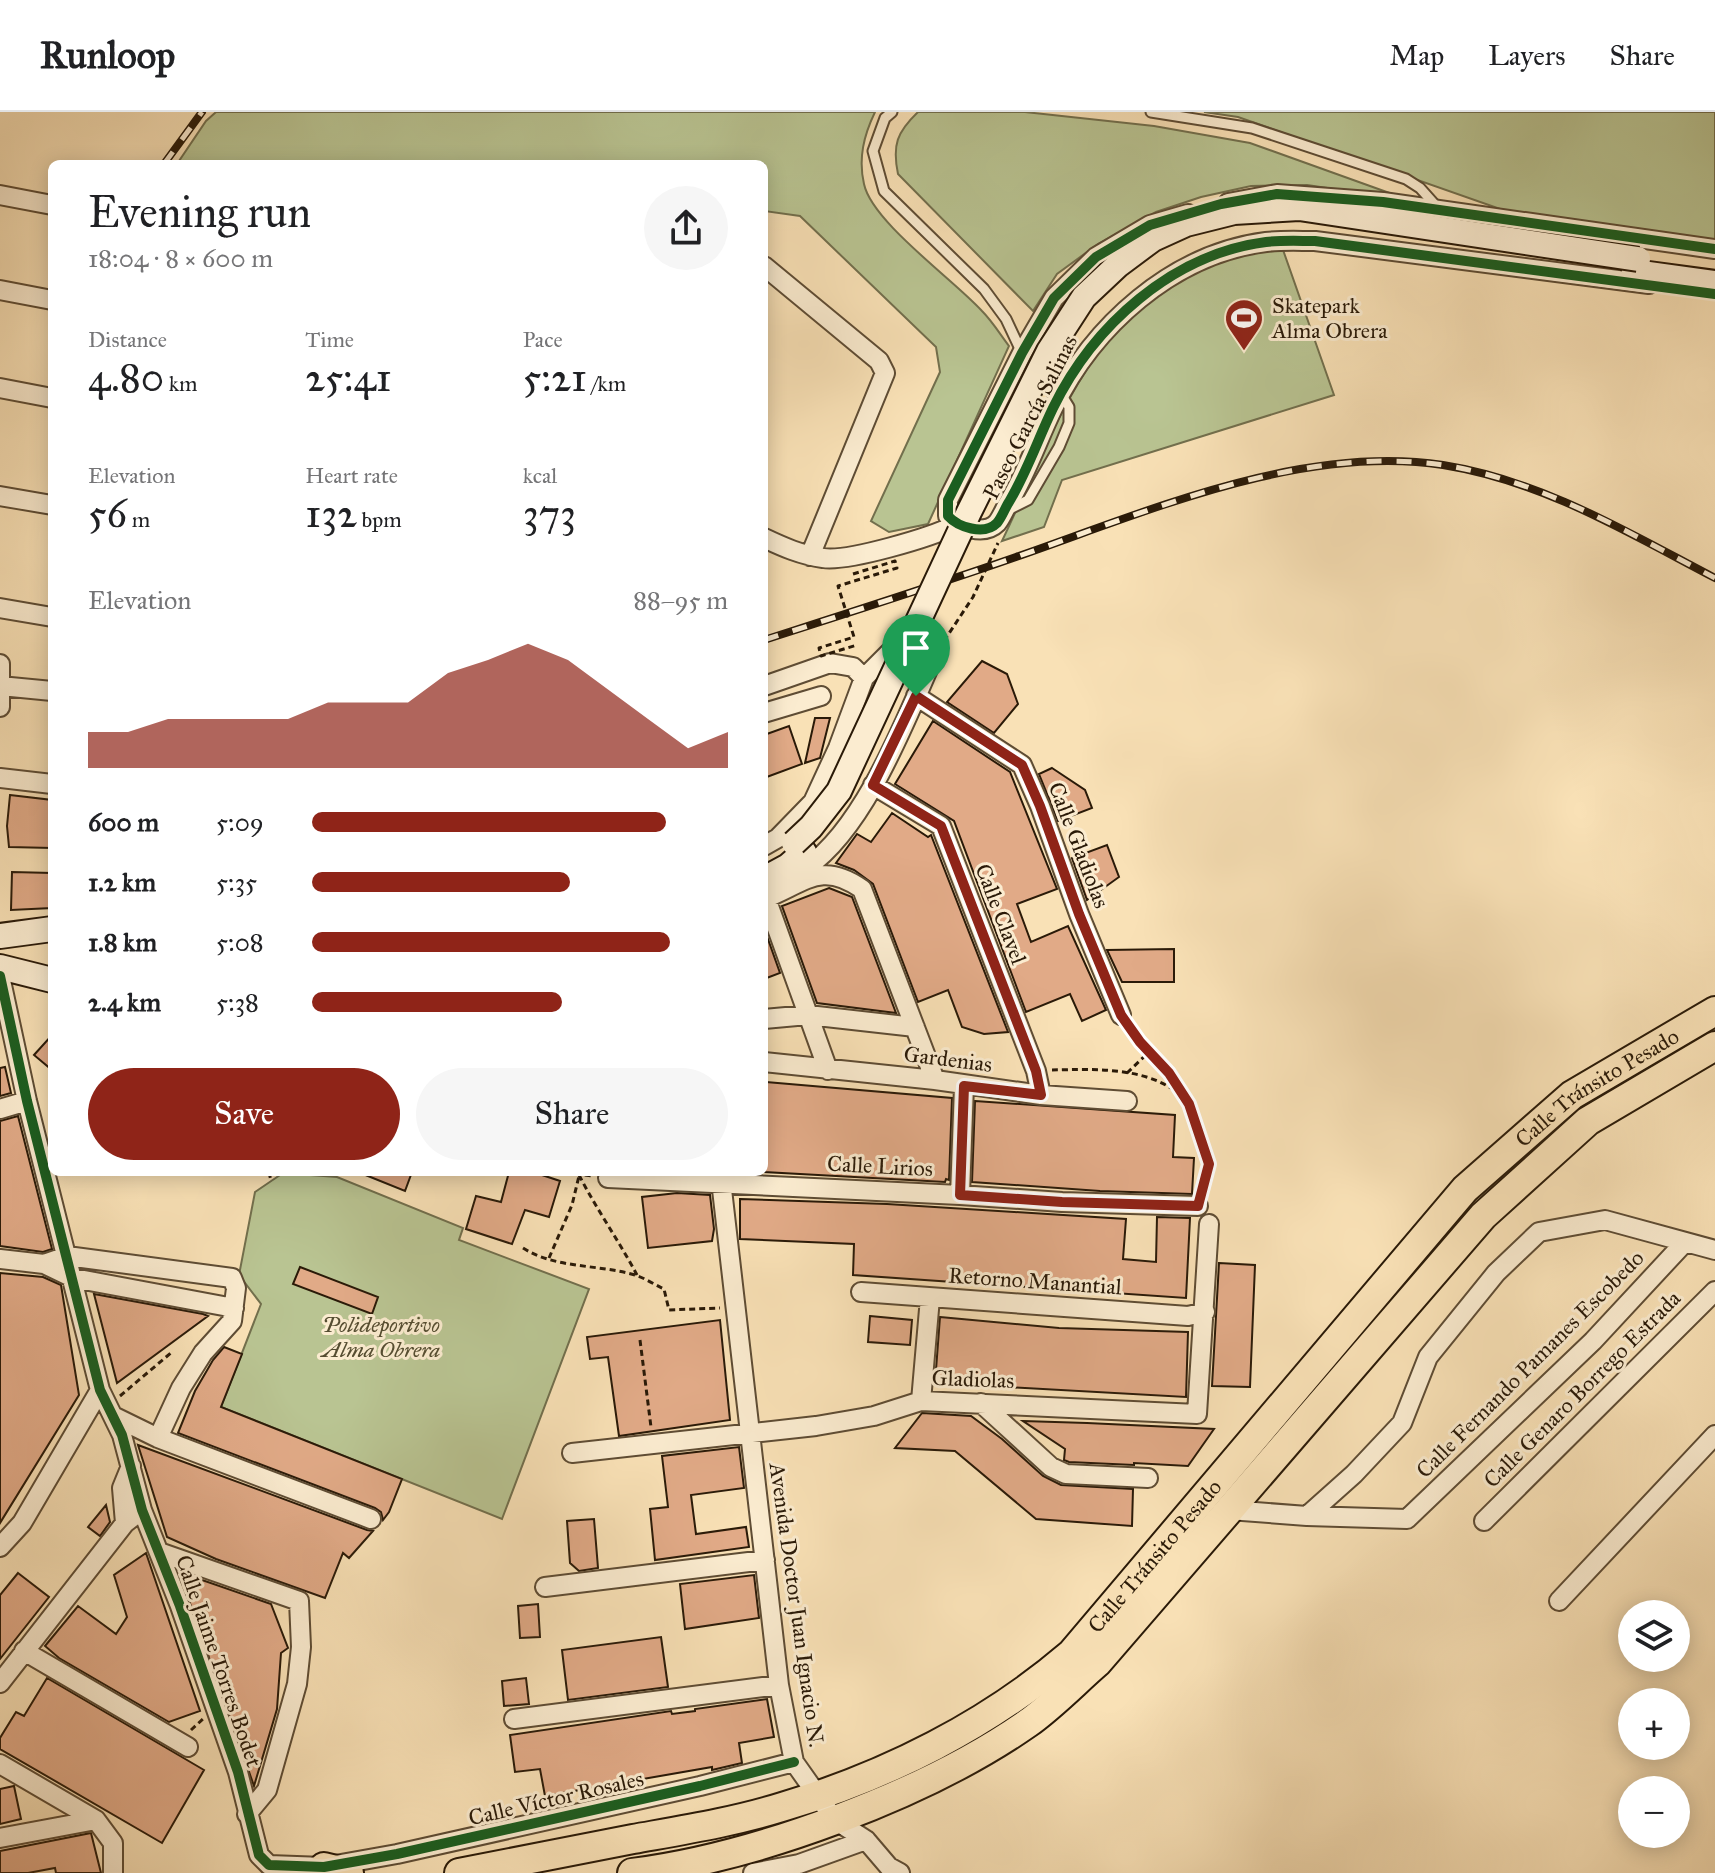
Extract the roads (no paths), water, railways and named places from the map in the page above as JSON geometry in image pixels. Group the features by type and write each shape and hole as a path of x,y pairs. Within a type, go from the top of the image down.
{"main road":[{"name":"Paseo García Salinas","path":"768,887 788,866 799,848 841,810 1056,360 1089,309 1137,262 1156,250 1204,230 1243,222 1289,219 1636,266 1715,283"},
{"name":"Paseo García Salinas","path":"1636,266 1715,266"},
{"name":"Paseo García Salinas","path":"768,860 799,848"},
{"path":"0,936 48,930"},
{"path":"0,967 48,979"},
{"name":"Calle Tránsito Pesado","path":"459,1873 725,1821 817,1796 935,1746 1008,1702 1071,1654 1465,1189 1572,1095 1715,1011"},
{"name":"Calle Tránsito Pesado","path":"643,1872 724,1854 835,1820 960,1763 1029,1722 1097,1663 1483,1216 1588,1121 1715,1046"}],"street":[{"path":"955,525 948,516 948,500 1022,353 1054,298 1096,257 1150,225 1221,204 1277,194 1383,202 1715,249"},
{"path":"0,195 48,204"},
{"path":"768,540 792,551 827,559 848,557 935,535 955,525 988,528 999,518 1024,474 1061,394 1091,347 1124,312 1153,287 1184,270 1216,256 1265,242 1329,242 1715,294"},
{"path":"768,269 879,361 885,373 810,556"},
{"path":"0,290 48,299"},
{"path":"0,388 48,397"},
{"path":"0,496 48,504"},
{"path":"0,608 48,616"},
{"path":"768,844 778,838 813,802 838,748 864,678 890,649 906,642 928,648 933,658 873,785 850,825 809,866 768,889"},
{"path":"768,685 830,663 853,667 864,678"},
{"path":"0,664 0,707"},
{"path":"1,686 48,691"},
{"path":"768,712 821,696"},
{"name":"Calle Gladiolas","path":"916,696 1022,765 1121,1015"},
{"path":"0,778 48,784"},
{"name":"Calle Clavel","path":"873,785 941,826 1036,1071 1041,1095"},
{"path":"768,890 828,872 844,876 862,889 935,1080"},
{"path":"768,902 828,1070"},
{"name":"Calle Jaime Torres Bodet","path":"0,976 27,1101 107,1403 131,1466 142,1510 238,1772 259,1855 269,1865 337,1870"},
{"path":"768,1019 808,1015 915,1027"},
{"name":"Gardenias","path":"768,1062 1041,1095 1127,1101"},
{"path":"960,1195 964,1086"},
{"path":"0,1109 27,1101"},
{"name":"Avenida Doctor Juan Ignacio N.","path":"720,1177 779,1685 794,1762 835,1820"},
{"name":"Calle Lirios","path":"608,1178 720,1177 1062,1202 1198,1206"},
{"path":"1229,1510 1307,1516 1354,1474 1402,1423 1428,1357 1496,1273 1539,1232 1605,1220 1715,1250"},
{"path":"1205,1312 1209,1224"},
{"name":"Calle Fernando Pamanes Escobedo","path":"1307,1516 1407,1519 1593,1341 1685,1242"},
{"path":"44,1264 67,1256 232,1278 236,1288 232,1321 203,1353 181,1388 158,1438"},
{"path":"0,1259 44,1264 73,1278 234,1308"},
{"name":"Calle Genaro Borrego Estrada","path":"1484,1521 1715,1291"},
{"name":"Retorno Manantial","path":"861,1292 1188,1316 1205,1312"},
{"path":"921,1401 930,1298"},
{"name":"Gladiolas","path":"572,1453 816,1426 874,1416 921,1401 1197,1414 1205,1312"},
{"path":"0,1547 22,1523 107,1403 158,1438 371,1519"},
{"path":"981,1403 1051,1467 1066,1474 1148,1478"},
{"path":"1559,1601 1715,1435"},
{"path":"125,1523 122,1488 131,1466"},
{"path":"0,1683 125,1523 142,1510"},
{"path":"159,1552 299,1601 301,1647 297,1684 267,1790 247,1814"},
{"path":"545,1587 765,1560"},
{"path":"24,1651 188,1747"},
{"path":"514,1719 779,1685"},
{"name":"Calle Víctor Rosales","path":"337,1870 794,1762"},
{"path":"0,1764 96,1820 113,1843 113,1873"},
{"path":"0,1838 96,1820"},
{"path":"835,1820 866,1840 889,1867 900,1873"},
{"path":"753,1873 802,1868 866,1840"}],"lane":[{"path":"892,112 885,118 873,151 884,191 984,289 1006,319 1022,353"},
{"path":"1151,112 1252,128 1406,179 1420,188 1439,210"}],"railway":[{"path":"167,160 202,112"},
{"path":"768,639 1172,502 1281,473 1335,464 1389,461 1443,465 1515,483 1584,510 1715,578"}],"place":[{"name":"Skatepark Alma Obrera","path":"1244,352"}],"park label":[{"name":"Polideportivo Alma Obrera","path":"381,1336"}]}
